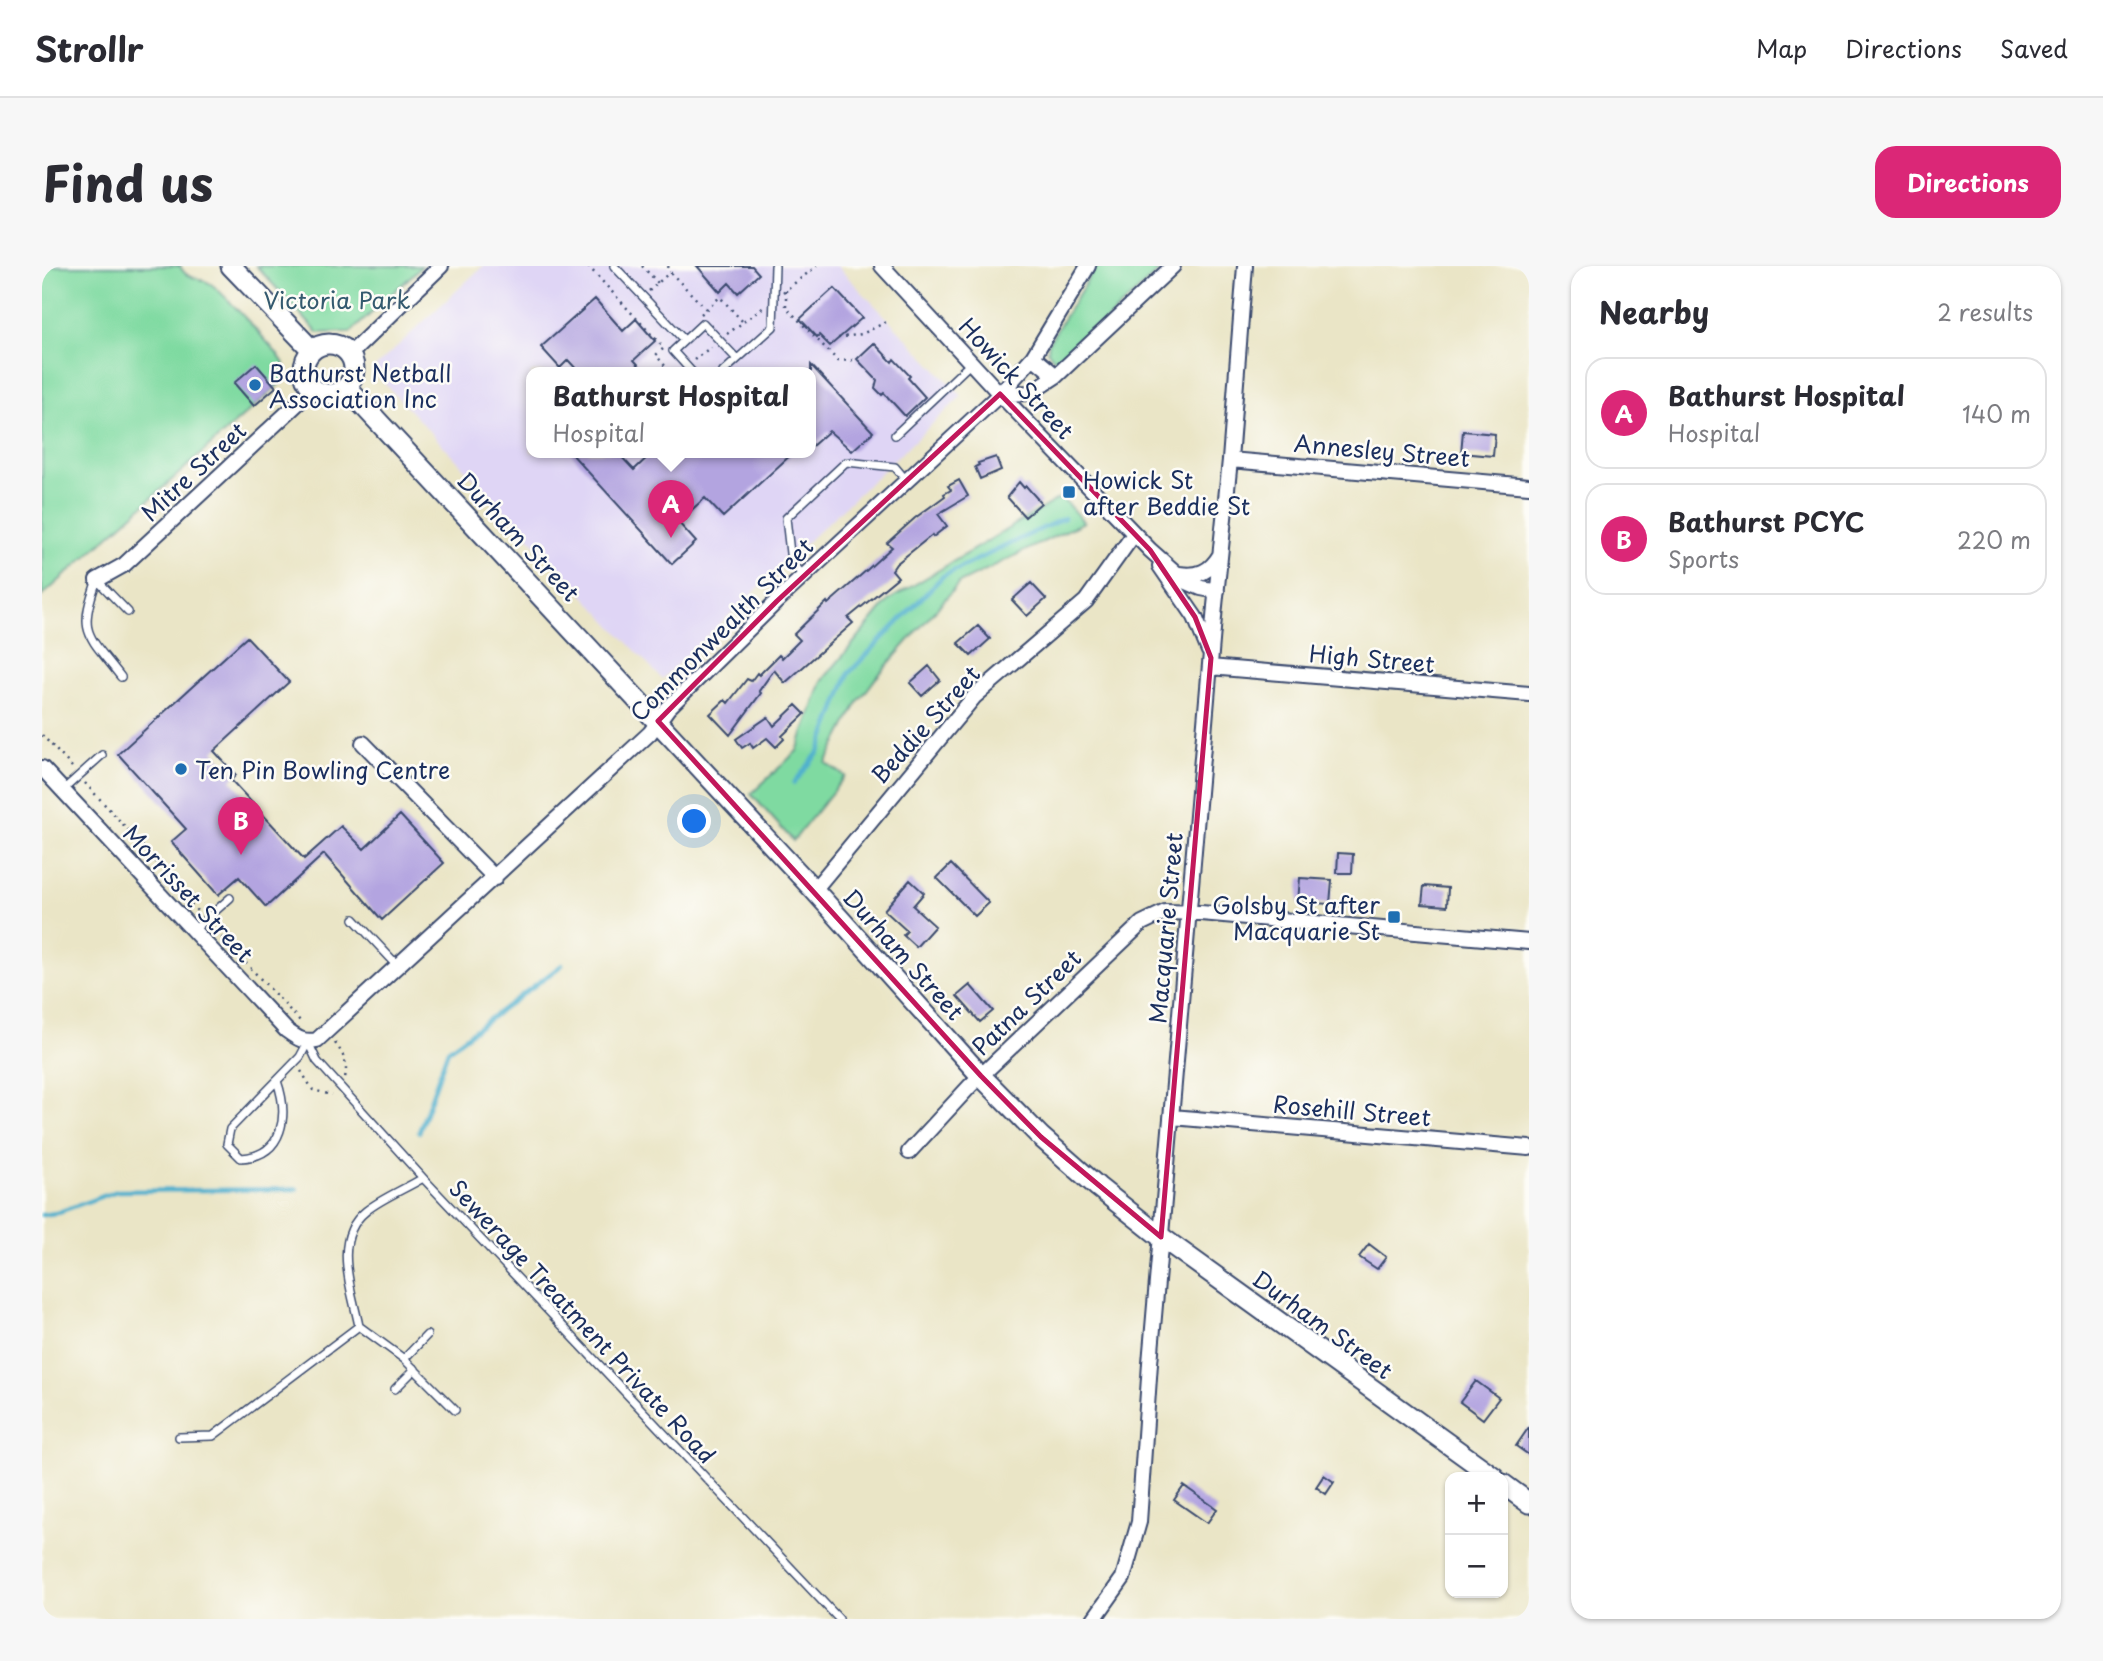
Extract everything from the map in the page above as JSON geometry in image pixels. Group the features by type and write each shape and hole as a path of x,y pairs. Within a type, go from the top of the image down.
{"main road":[{"path":"231,266 312,351"},
{"path":"332,345 339,346 349,355 353,375 346,387 327,394 308,384 304,363 312,351 332,345"},
{"name":"Durham Street","path":"346,387 814,890 981,1076 1041,1137 1161,1237 1486,1472"},
{"path":"1508,1488 1529,1503"}],"street":[{"path":"349,355 441,266"},
{"name":"Howick Street","path":"882,266 1150,550 1193,585 1217,591"},
{"name":"Commonwealth Street","path":"317,1038 495,878 650,733 668,708 803,576 1000,394 1033,357 1088,266"},
{"path":"1000,394 1030,393 1056,376 1173,266"},
{"name":"Macquarie Street","path":"1094,1619 1116,1590 1129,1564 1139,1522 1150,1363 1245,266"},
{"path":"1033,357 1056,376"},
{"name":"Mitre Street","path":"97,580 124,565 313,389"},
{"name":"Annesley Street","path":"1230,460 1529,486"},
{"name":"Beddie Street","path":"814,890 974,697 1086,601 1134,534"},
{"name":"Howick Street","path":"1150,550 1202,629 1211,662"},
{"path":"1177,574 1193,575 1205,572 1220,555"},
{"path":"1182,596 1196,604 1215,606"},
{"name":"High Street","path":"1211,662 1529,694"},
{"path":"363,743 495,878"},
{"name":"Morrisset Street","path":"42,768 286,1030 300,1040 317,1038"},
{"name":"Patna Street","path":"909,1152 981,1076 1142,923 1161,912 1189,912 1529,942"},
{"name":"Rosehill Street","path":"1172,1117 1529,1148"}],"lane":[{"path":"614,266 684,340"},
{"path":"728,367 773,327 775,266"},
{"path":"687,367 673,351 704,323 737,359"},
{"path":"895,435 971,363"},
{"path":"803,576 791,562 786,517 846,462 895,467 906,480"},
{"path":"121,677 89,636 85,620 86,608 97,580 128,612"},
{"path":"63,790 102,755"},
{"path":"193,931 230,898"},
{"path":"354,919 397,965"},
{"path":"277,1081 283,1098 279,1134 271,1147 257,1157 241,1158 227,1144 230,1129 317,1038"},
{"name":"Sewerage Treatment Private Road","path":"317,1038 317,1061 343,1090 839,1619"},
{"path":"423,1178 365,1212 351,1228 346,1242 347,1268 359,1326 404,1359 455,1410"},
{"path":"179,1437 213,1436 359,1326"},
{"path":"404,1359 427,1335"},
{"path":"395,1389 415,1369"}],"path":[{"path":"588,266 664,348"},
{"path":"642,266 658,283"},
{"path":"668,266 670,272 706,309"},
{"path":"691,367 720,340 817,266"},
{"path":"786,290 786,307 838,361 854,360"},
{"path":"838,338 862,334 890,320"},
{"path":"42,736 153,857 160,869 317,1038 345,1055 347,1068 343,1090 331,1095 313,1090 299,1068 300,1058"}],"highlighted area":[{"path":"1000,394 1150,550 1195,617 1211,658 1161,1237 1041,1137 981,1076 658,721 777,601"}],"shaded area":[{"path":"483,266 837,266 962,396 662,679 372,370"}],"green space":[{"path":"42,266 180,266 186,274 211,284 226,298 273,349 284,364 285,370 279,384 42,596"},
{"name":"Victoria Park","path":"256,266 422,266 351,332 318,333"},
{"path":"1096,266 1164,266 1064,360 1053,358 1048,351 1049,342"},
{"path":"1061,497 1084,522 959,583 876,678 858,702 826,763 845,776 793,841 751,794 797,751 822,681 889,600"}],"building":[{"path":"697,266 752,266 759,274 738,293 729,283 720,292"},
{"path":"834,288 862,318 830,346 800,319"},
{"path":"595,299 623,331 636,319 655,341 634,360 640,367 574,367 568,360 559,367 541,347"},
{"path":"874,343 892,362 894,359 925,397 905,416 884,393 882,395 875,388 877,380 857,359"},
{"name":"Bathurst Netball Association Inc","path":"256,364 276,387 254,406 234,383"},
{"path":"816,370 873,432 852,451 829,431 816,443"},
{"path":"1463,431 1495,434 1493,456 1461,453"},
{"path":"996,457 1001,470 980,479 975,467 978,463"},
{"path":"575,458 623,458 634,470 647,458 787,458 723,517 705,498 678,522 696,542 672,564"},
{"path":"959,480 968,496 938,514 947,526 896,564 892,570 898,577 848,618 853,623 785,683 774,670 759,691 761,693 730,735 710,714 725,700 728,703 747,679 751,681 757,673 759,675 779,655 782,658 800,640 794,634 892,547 887,543 945,496 944,494 951,490 948,486"},
{"path":"1019,482 1041,503 1025,517 1007,497"},
{"path":"1031,583 1046,599 1027,616 1012,600"},
{"path":"978,626 990,639 971,656 958,643"},
{"path":"247,637 289,682 214,751 236,775 231,780 304,859 341,826 364,849 400,815 444,863 382,920 324,854 266,907 239,877 218,895 171,842 186,829 118,754"},
{"path":"929,666 940,680 922,696 910,683"},
{"path":"796,705 805,714 782,736 784,739 776,747 767,738 753,748 750,743 742,748 736,739 768,717 774,726"},
{"path":"1338,853 1353,854 1352,873 1337,873"},
{"path":"951,864 989,903 975,916 937,878"},
{"path":"1300,878 1332,880 1330,904 1298,902"},
{"path":"910,880 924,893 913,906 935,926 916,947 903,935 907,931 884,910"},
{"path":"1424,886 1448,888 1447,906 1422,904"},
{"path":"970,985 993,1011 980,1022 957,996"},
{"path":"1369,1244 1386,1257 1377,1269 1359,1257"},
{"path":"1476,1381 1499,1398 1483,1419 1460,1402"},
{"path":"1529,1427 1529,1455 1516,1446"},
{"path":"1324,1475 1334,1482 1326,1494 1316,1487"},
{"path":"1184,1486 1217,1509 1207,1523 1174,1500"}],"waterway":[{"path":"794,783 819,752 849,673 943,576 1064,518"},
{"path":"419,1132 448,1050 562,965"},
{"path":"42,1215 56,1213 117,1191 297,1189"}],"place":[{"name":"Bathurst Netball Association Inc","path":"255,385"},
{"name":"Howick St after Beddie St","path":"1069,492"},
{"name":"Bathurst Hospital","path":"671,538"},
{"name":"Ten Pin Bowling Centre","path":"181,769"},
{"name":"Bathurst PCYC","path":"241,855"},
{"name":"Golsby St after Macquarie St","path":"1394,917"}]}
